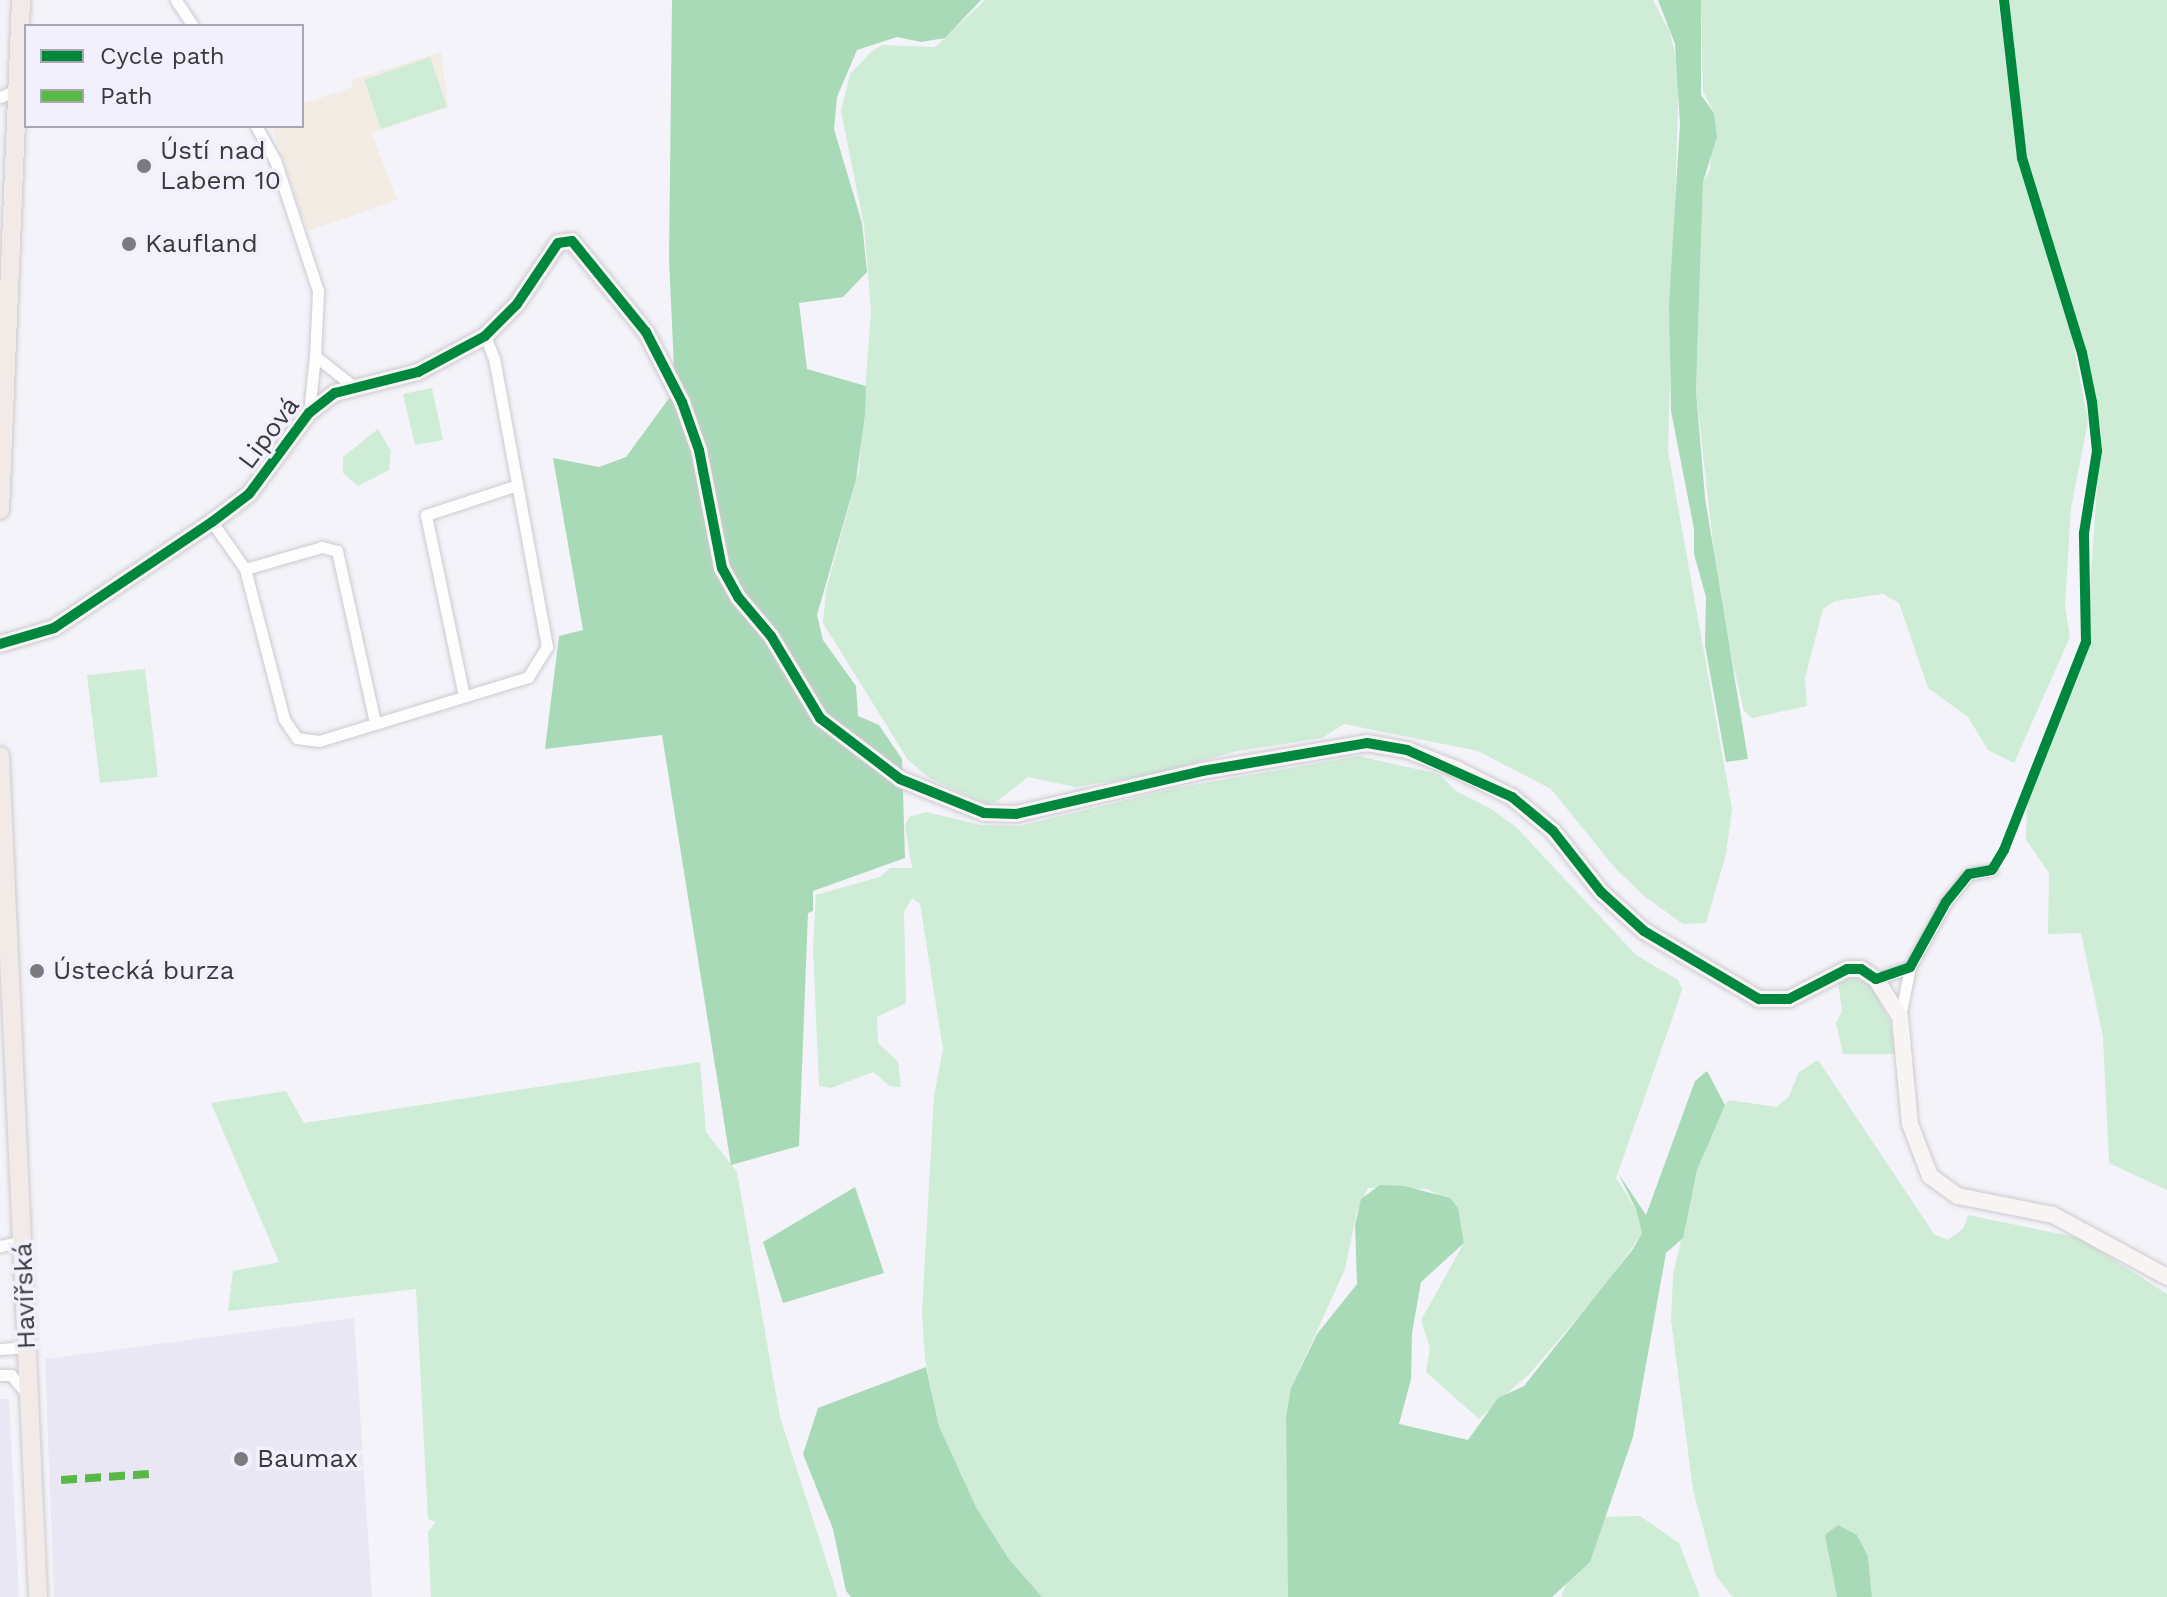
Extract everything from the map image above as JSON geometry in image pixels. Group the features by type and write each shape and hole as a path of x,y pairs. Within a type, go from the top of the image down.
{"main road":[{"path":"0,510 8,94 21,0"},
{"name":"Havířská","path":"0,756 5,964 23,1241 38,1597"}],"street":[{"path":"176,0 192,24"},
{"path":"257,128 275,160 318,291 309,413"},
{"name":"Lipová","path":"0,644 54,628 212,522 249,494 309,413 353,386 418,372 485,336 517,304 558,243 572,241 646,332 682,402 694,428 722,568 738,597 771,636 820,718 900,779 984,813 1016,814 1202,771 1367,743 1407,750 1512,797 1553,831 1601,892 1644,931 1759,999 1789,999 1847,969 1861,969 1876,979"},
{"path":"212,522 245,569 289,729 297,738 319,741 528,677 547,647 514,486 494,359 485,336"},
{"path":"315,356 353,386"},
{"path":"464,696 426,515 514,486"},
{"path":"245,569 322,547 337,551 375,723"},
{"path":"1992,870 1969,874 1946,902 1910,967 1900,1017 1910,1124 1930,1176 1958,1196 2053,1215 2167,1277"},
{"path":"1900,1017 1876,979 1910,967"},
{"path":"0,1246 23,1241"},
{"path":"0,1349 26,1347"},
{"path":"0,1375 11,1375 28,1397"}],"shaded area":[{"path":"441,52 448,107 372,133 397,200 308,231 273,128 304,128 304,103 353,87 351,80"},
{"path":"354,1318 372,1597 54,1597 45,1359"},
{"path":"0,1399 9,1399 19,1597 0,1597"}],"green space":[{"path":"672,0 981,0 945,38 921,42 897,37 857,50 837,97 834,129 862,223 867,272 843,297 799,303 807,369 866,386 865,414 856,480 817,615 823,640 856,686 858,716 879,725 902,759 905,858 813,891 813,911 808,913 799,1146 731,1165 662,735 545,749 559,636 583,630 553,458 599,467 626,457 675,390 669,259"},
{"path":"985,0 1653,0 1670,32 1679,71 1668,451 1732,809 1726,854 1706,923 1683,924 1644,896 1615,868 1551,789 1478,751 1344,724 1322,738 1237,751 1152,775 1075,787 1028,777 996,802 985,803 929,778 908,760 823,623 826,590 859,470 871,311 864,225 841,111 850,74 871,52 882,45 935,47"},
{"path":"1658,0 1701,0 1701,95 1714,113 1717,137 1703,182 1696,391 1705,498 1748,759 1726,762 1705,645 1706,597 1694,554 1694,529 1671,411 1669,303 1680,124 1675,44"},
{"path":"1701,0 1998,0 2017,152 2069,321 2088,421 2071,508 2065,606 2070,637 2014,763 1988,750 1968,717 1928,688 1899,603 1883,594 1835,601 1823,609 1805,678 1807,706 1752,718 1744,711 1720,607 1696,391 1703,182 1710,170 1714,113 1703,91"},
{"path":"2009,0 2167,0 2167,1190 2109,1163 2103,1037 2081,933 2048,934 2049,873 2026,840 2027,804 2040,763 2085,656 2101,431 2087,355 2027,162"},
{"path":"430,57 447,107 381,129 364,80"},
{"path":"432,388 443,440 415,445 403,394"},
{"path":"378,429 391,451 389,470 358,486 343,473 343,457"},
{"path":"145,669 158,777 100,783 87,675"},
{"path":"1358,756 1439,774 1456,791 1493,810 1516,827 1636,955 1678,980 1682,989 1677,1005 1616,1178 1636,1209 1642,1233 1609,1281 1531,1372 1479,1419 1426,1372 1430,1348 1421,1320 1464,1243 1458,1208 1428,1189 1368,1188 1357,1211 1345,1269 1291,1388 1288,1597 1042,1597 1009,1559 977,1509 939,1426 925,1360 922,1312 934,1096 943,1049 920,904 912,898 904,912 906,1003 877,1017 878,1043 898,1062 901,1087 890,1086 873,1072 831,1088 819,1086 813,948 816,895 880,877 890,868 912,868 905,825 909,817 926,812 981,825 1019,826 1176,788"},
{"path":"1848,975 1870,984 1890,1021 1895,1054 1843,1054 1836,1023 1842,1011 1838,981"},
{"path":"1818,1060 1934,1234 1948,1240 1963,1229 1968,1215 2080,1238 2167,1294 2167,1597 1872,1597 1868,1556 1857,1535 1831,1559 1837,1597 1733,1597 1716,1576 1693,1490 1671,1320 1673,1275 1697,1170 1721,1110 1729,1100 1776,1107 1788,1098 1799,1072"},
{"path":"700,1062 706,1132 737,1172 780,1417 838,1597 431,1597 428,1531 436,1522 428,1519 416,1289 228,1311 233,1271 279,1262 211,1103 286,1091 304,1123"},
{"path":"1707,1071 1725,1105 1697,1170 1683,1238 1666,1253 1633,1437 1590,1562 1552,1597 1288,1597 1286,1417 1291,1388 1317,1334 1357,1284 1355,1225 1361,1199 1380,1185 1404,1186 1450,1198 1458,1208 1464,1243 1421,1282 1412,1333 1411,1379 1399,1424 1468,1440 1498,1398 1524,1386 1633,1249 1642,1233 1636,1209 1618,1173 1646,1215 1695,1081"},
{"path":"855,1187 884,1273 783,1303 763,1242"},
{"path":"926,1367 939,1426 977,1509 1009,1559 1042,1597 851,1597 846,1591 833,1529 803,1454 818,1408"},
{"path":"1640,1516 1679,1543 1700,1597 1561,1597 1594,1517"},
{"path":"1838,1525 1857,1535 1868,1556 1872,1597 1837,1597 1825,1535"}],"marked path":[{"path":"61,1480 149,1474"}],"cycle path":[{"path":"0,644 54,628 212,522 249,494 309,413 335,393 418,372 485,336 517,304 558,243 572,241 646,332 682,402 699,450 722,568 738,597 771,636 820,718 900,779 984,813 1016,814 1202,771 1367,743 1407,750 1512,797 1553,831 1601,892 1644,931 1759,999 1789,999 1847,969 1861,969 1876,979 1910,967 1946,902 1969,874 1992,870 2004,850 2086,642 2084,533 2097,451 2092,402 2082,353 2022,158 2004,0"}],"place":[{"name":"Ústí nad Labem 10","path":"144,166"},
{"name":"Kaufland","path":"129,244"},
{"name":"Ústecká burza","path":"37,971"},
{"name":"Baumax","path":"241,1459"}]}
